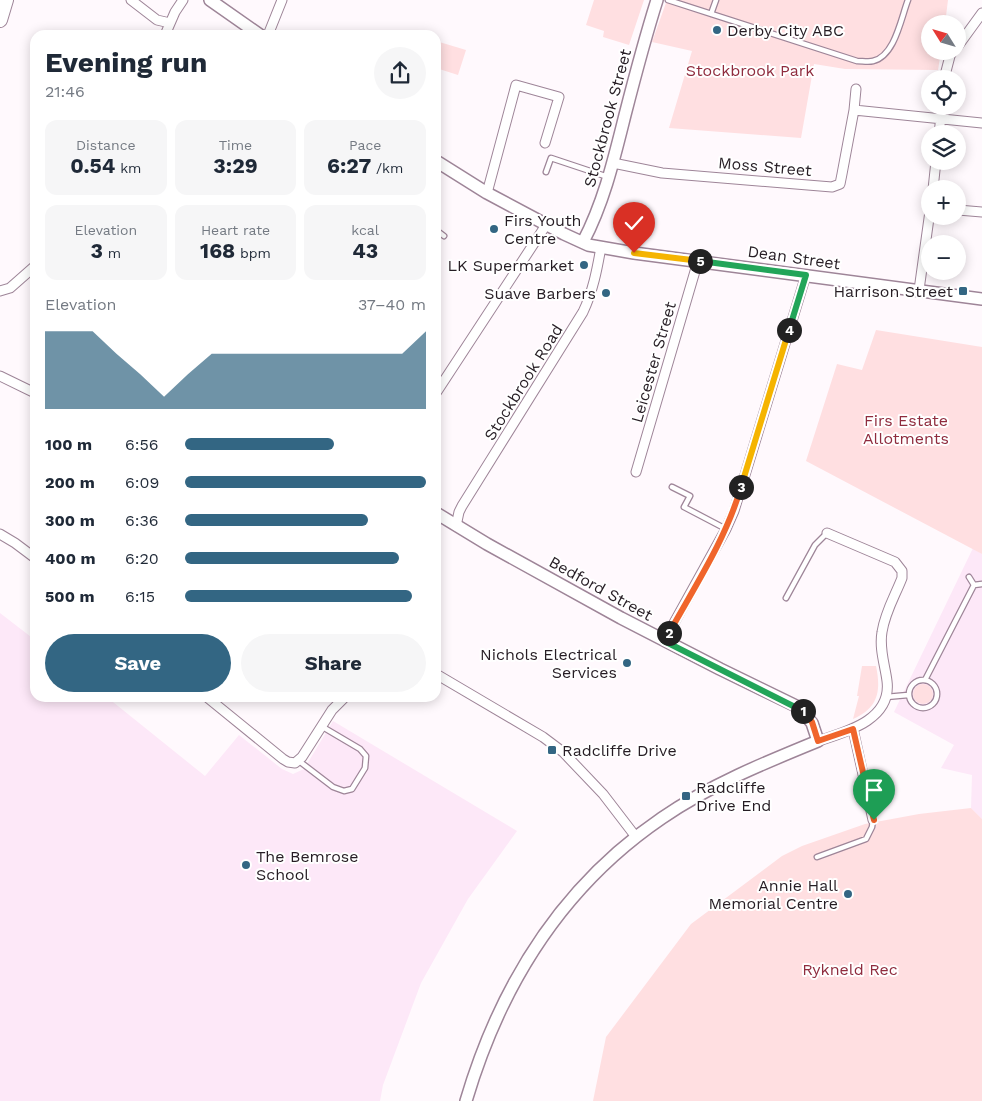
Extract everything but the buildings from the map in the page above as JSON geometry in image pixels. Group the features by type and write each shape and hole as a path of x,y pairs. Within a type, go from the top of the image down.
{"main road":[{"path":"0,20 6,0"}],"street":[{"path":"131,0 156,20 170,24"},
{"path":"167,30 180,3 184,0"},
{"path":"210,0 253,30"},
{"path":"270,30 282,0"},
{"name":"Stockbrook Street","path":"582,242 595,219 609,177 640,54 657,0"},
{"path":"966,35 982,13"},
{"path":"487,193 516,85 559,97 546,143"},
{"name":"Moss Street","path":"613,163 662,173 832,187 840,184 854,110 856,88"},
{"path":"854,110 982,123"},
{"path":"940,125 941,115"},
{"name":"Dean Street","path":"441,165 546,225 582,242 601,248 982,298"},
{"path":"966,211 982,212"},
{"path":"441,385 546,225"},
{"path":"919,290 928,225"},
{"name":"Stockbrook Road","path":"456,526 462,506 583,312 597,274 601,248"},
{"name":"Leicester Street","path":"636,472 698,261"},
{"path":"0,292 10,288 30,270"},
{"path":"664,641 734,511 806,275"},
{"path":"0,376 30,391"},
{"name":"Bedford Street","path":"441,516 664,641 798,707 812,722 818,741"},
{"path":"466,1101 485,1044 514,983 534,948 555,918 610,859 636,837 690,801 738,775 866,722 886,697 887,682 881,647 882,632 886,615 902,578 902,571 895,562 827,533"},
{"path":"0,534 30,554"},
{"path":"441,677 543,737 563,752 603,794 636,837"},
{"path":"213,702 288,762 295,763 299,760 332,710 340,702"},
{"path":"853,729 874,820"}],"lane":[{"path":"668,0 857,61 874,61 891,48 908,0"},
{"path":"711,14 716,0"},
{"path":"546,172 551,158 609,177"},
{"path":"672,487 690,496 684,506 726,529"},
{"path":"786,598 815,545 827,533"},
{"path":"969,577 974,585"},
{"path":"974,585 982,584"},
{"path":"925,680 974,585"},
{"path":"925,680 934,685 937,694 930,707 926,708 916,707 912,704 908,695 910,686 913,683 925,680"},
{"path":"886,697 908,695"},
{"path":"299,760 333,787 344,791 352,788 365,768 366,756 360,749 321,726"},
{"path":"817,857 866,839 874,820"}],"shaded area":[{"path":"973,548 982,554 982,819 971,808 972,775 941,768 954,745 894,712"},
{"name":"The Bemrose School","path":"0,613 30,636 30,702 113,702 205,776 239,735 282,769 293,774 304,769 333,721 517,831 468,899 421,983 383,1085 380,1101 0,1101"}],"green space":[{"path":"594,0 644,0 629,45 603,37 604,31 586,25"},
{"name":"Stockbrook Park","path":"667,0 948,0 946,15 921,15 921,60 940,60 938,70 845,69 814,64 801,138 669,128 692,51 652,42"},
{"path":"441,42 466,50 458,75 441,70"},
{"name":"Firs Estate Allotments","path":"876,330 982,347 982,554 806,461 837,364 862,370"},
{"path":"862,666 876,666 878,690 873,704 862,715 853,719 859,696 857,696"},
{"path":"923,684 930,687 933,694 930,701 923,704 916,701 913,694 916,687"},
{"name":"Rykneld Rec","path":"971,808 982,819 982,1101 593,1101 606,1037 691,924 782,856 802,846 865,824 919,814"}],"place":[{"name":"Derby City ABC","path":"717,30"},
{"name":"Firs Youth Centre","path":"494,229"},
{"name":"LK Supermarket","path":"584,265"},
{"name":"Harrison Street","path":"963,291"},
{"name":"Suave Barbers","path":"606,293"},
{"name":"Nichols Electrical Services","path":"627,663"},
{"name":"Radcliffe Drive","path":"552,750"},
{"name":"Radcliffe Drive End","path":"686,796"},
{"name":"The Bemrose School","path":"246,865"},
{"name":"Annie Hall Memorial Centre","path":"848,894"}],"route":[{"path":"634,253 806,275 734,511 664,641 798,707 812,722 818,741 853,729 874,820"}]}
